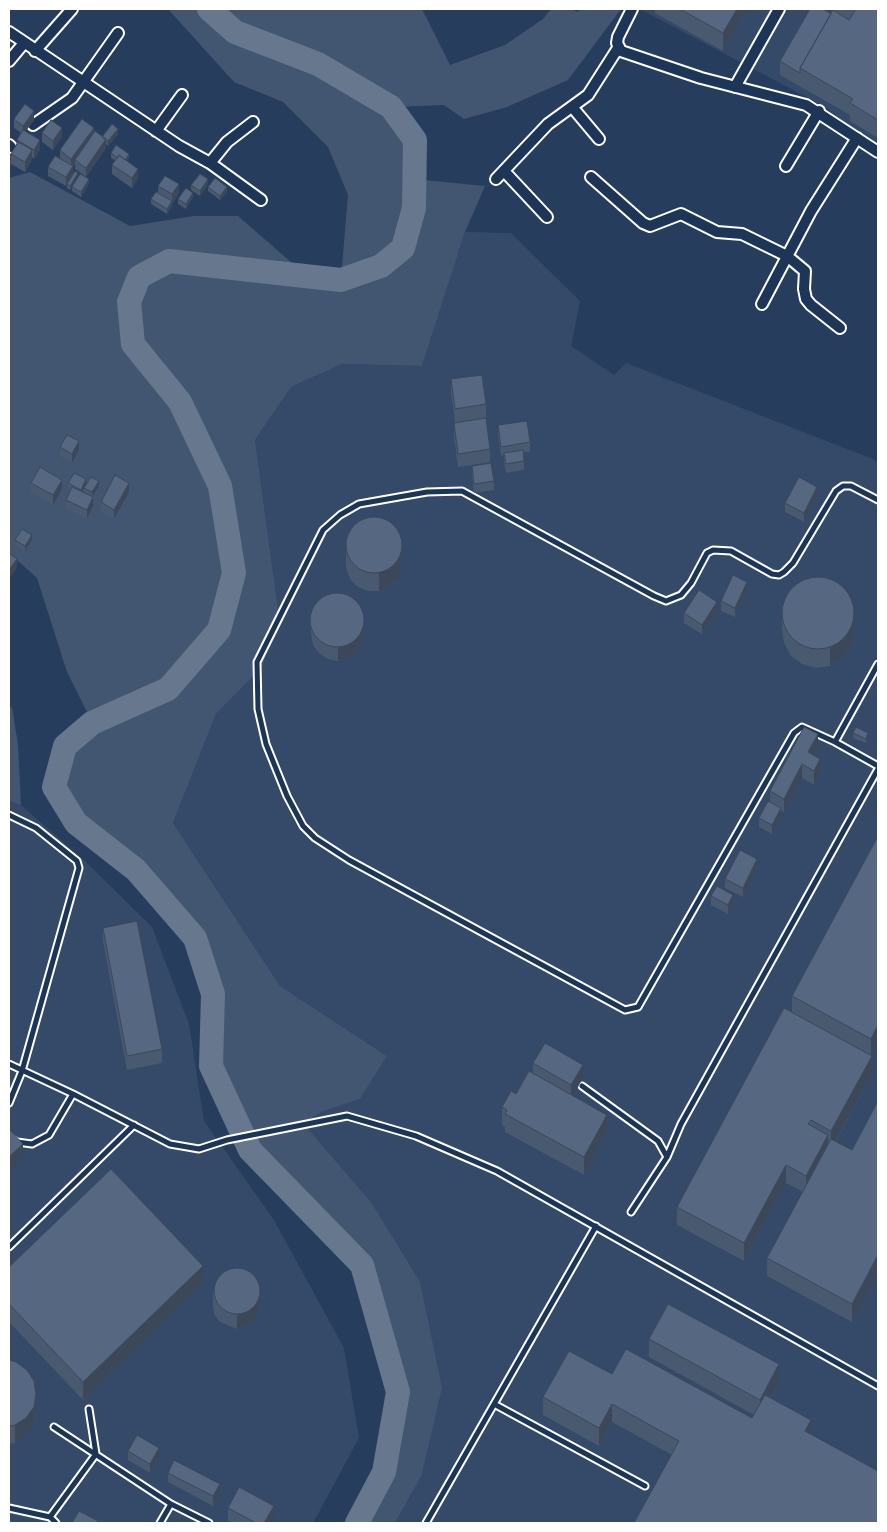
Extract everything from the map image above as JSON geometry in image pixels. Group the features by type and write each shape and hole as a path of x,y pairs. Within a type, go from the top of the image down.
{"street":[{"path":"35,51 72,9"},
{"path":"496,179 548,124 573,108 594,87 618,48 618,37 632,9"},
{"path":"735,87 778,9"},
{"path":"9,32 188,152 210,163 261,200"},
{"path":"33,124 72,98 118,33"},
{"path":"9,61 24,43"},
{"path":"618,48 626,53 735,87 806,105 878,152"},
{"path":"156,131 182,95"},
{"path":"573,108 599,139"},
{"path":"786,166 819,112"},
{"path":"210,163 227,142 253,122"},
{"path":"762,304 811,211 857,138"},
{"path":"504,171 547,217"},
{"path":"591,177 643,223 650,226 681,214 717,232 742,234 788,256 805,271 804,289 806,299 811,306 840,328"}],"lane":[{"path":"631,1212 667,1157 681,1124 878,767 835,742 802,727 794,733 638,1007 625,1010 349,860 315,838 303,826 287,796 266,744 258,709 257,662 323,530 340,515 359,504 427,492 462,491 666,601 681,595 691,583 707,553 713,550 731,552 772,574 779,575 784,572 793,563 836,491 843,486 851,486 878,500"},
{"path":"835,742 878,664"},
{"path":"9,815 36,828 77,861 79,868 22,1071 9,1103"},
{"path":"9,1064 74,1094 170,1144 199,1149 227,1140 302,1123 347,1116 416,1136 497,1171 878,1386"},
{"path":"582,1086 658,1141 667,1157"},
{"path":"9,1137 17,1142 32,1144 49,1135 74,1094"},
{"path":"9,1247 134,1125"},
{"path":"426,1523 596,1226"},
{"path":"494,1404 645,1486"},
{"path":"50,1517 96,1454 89,1408"},
{"path":"54,1427 171,1504 209,1523"},
{"path":"160,1523 171,1504"},
{"path":"9,1508 50,1517 56,1523"}],"shaded area":[{"path":"168,9 422,9 450,65 505,45 543,19 551,9 571,9 578,12 580,9 621,9 568,80 507,107 464,119 444,105 392,107 415,140 414,179 485,186 465,232 422,366 342,364 291,387 255,440 278,609 263,666 216,714 173,823 280,986 387,1056 360,1099 324,1111 303,1123 371,1202 420,1282 442,1388 421,1477 395,1523 357,1523 384,1472 398,1392 362,1266 250,1150 211,1066 213,994 195,938 136,870 76,823 54,787 65,746 92,722 67,672 37,578 9,553 9,178 30,172 130,226 194,216 238,216 307,276 341,279 348,195 328,147 283,102 234,82"},
{"path":"640,9 878,9 878,146 844,123 825,107"},
{"path":"465,232 511,233 580,301 571,346 614,375 626,363 878,461 878,1523 395,1523 421,1477 371,1202 303,1123 324,1111 360,1099 387,1056 280,986 173,823 216,714 263,666 278,609 255,440 291,387 342,364 422,366"},
{"path":"12,707 18,745 21,805 9,801 9,708"},
{"path":"9,801 21,805 85,861 152,927 189,1024 204,1121 274,1220 344,1348 359,1438 313,1523 9,1523"}],"building":[{"path":"680,9 737,9 723,33"},
{"path":"810,9 823,9 831,14 800,68 800,73 780,61"},
{"path":"856,9 878,9 878,120 850,103 853,99 800,68 833,10 849,20"},
{"path":"25,104 34,111 23,126 14,119"},
{"path":"82,119 94,128 71,159 60,150"},
{"path":"51,120 62,128 53,141 42,133"},
{"path":"112,124 118,129 108,141 102,137"},
{"path":"23,130 40,140 34,150 17,140"},
{"path":"95,131 106,139 86,168 75,160"},
{"path":"18,142 32,150 25,162 11,154"},
{"path":"116,145 129,154 125,160 119,155 118,158 111,153"},
{"path":"119,155 138,169 132,178 112,165"},
{"path":"55,156 73,166 66,177 48,167"},
{"path":"75,171 78,173 70,186 67,184"},
{"path":"80,174 89,179 81,192 72,187"},
{"path":"200,174 208,179 200,191 191,185"},
{"path":"165,176 179,184 172,194 158,186"},
{"path":"215,178 227,187 220,196 208,187"},
{"path":"186,188 193,193 186,204 178,199"},
{"path":"156,192 172,201 167,209 151,199"},
{"path":"482,375 486,404 455,409 451,379"},
{"path":"486,418 490,449 458,454 454,423"},
{"path":"527,421 530,442 501,447 498,425"},
{"path":"67,435 79,441 72,454 60,447"},
{"path":"523,450 524,461 506,464 504,453"},
{"path":"491,463 494,481 474,484 472,466"},
{"path":"40,467 62,480 53,495 31,483"},
{"path":"74,473 86,479 81,490 68,483"},
{"path":"115,475 129,483 114,510 101,502"},
{"path":"91,477 99,481 92,492 84,488"},
{"path":"799,477 817,487 804,513 785,503"},
{"path":"72,487 93,497 87,510 66,500"},
{"path":"374,517 385,519 394,525 400,534 402,545 400,556 394,565 385,571 374,573 363,571 354,565 348,556 346,545 348,534 354,525 363,519"},
{"path":"22,529 32,535 25,546 15,540"},
{"path":"9,553 17,559 9,570"},
{"path":"733,575 747,582 735,608 721,601"},
{"path":"818,577 838,583 848,593 854,613 848,633 838,643 818,649 798,643 788,633 782,613 788,593 798,583"},
{"path":"699,590 717,602 702,625 684,613"},
{"path":"337,593 356,601 364,620 356,639 337,647 318,639 310,620 318,601"},
{"path":"804,727 818,734 808,752 820,759 814,771 802,764 784,799 770,791"},
{"path":"856,727 868,733 866,739 853,733"},
{"path":"768,801 781,808 772,825 759,818"},
{"path":"878,836 878,1025 871,1039 792,996"},
{"path":"740,850 757,859 743,888 725,879"},
{"path":"717,886 733,895 728,905 711,896"},
{"path":"137,921 162,1049 127,1056 103,928"},
{"path":"784,1008 872,1056 831,1131 811,1120 808,1124 828,1135 806,1176 786,1165 744,1243 677,1207"},
{"path":"545,1043 583,1065 571,1085 533,1063"},
{"path":"529,1071 607,1115 584,1157 505,1114 507,1110 502,1107 511,1091 516,1094"},
{"path":"878,1101 878,1255 852,1304 767,1258 831,1139 852,1150"},
{"path":"9,1129 23,1144 9,1157"},
{"path":"111,1169 203,1266 83,1382 9,1304 9,1267"},
{"path":"232,1268 242,1268 256,1278 260,1291 256,1304 250,1310 242,1314 232,1314 218,1304 214,1296 214,1286 224,1272"},
{"path":"668,1304 779,1364 760,1400 649,1339"},
{"path":"626,1349 752,1418 765,1395 811,1420 805,1431 878,1471 878,1523 634,1523 679,1441 612,1404 599,1428 543,1397 569,1351 612,1374"},
{"path":"9,1360 16,1362 27,1370 34,1381 36,1394 34,1407 26,1418 15,1425 9,1426"},
{"path":"137,1435 159,1448 150,1464 128,1451"},
{"path":"174,1460 220,1484 213,1496 168,1473"},
{"path":"239,1487 274,1506 264,1523 256,1523 228,1508"},
{"path":"79,1511 98,1521 96,1523 72,1523"}],"waterway":[{"path":"209,9 235,32 318,64 391,107 415,140 414,208 403,248 381,266 341,280 169,261 139,277 129,302 133,344 180,402 220,486 234,573 219,630 168,689 92,723 65,746 54,787 76,823 136,870 195,938 213,994 211,1066 250,1150 362,1265 398,1392 384,1472 357,1523"}]}
